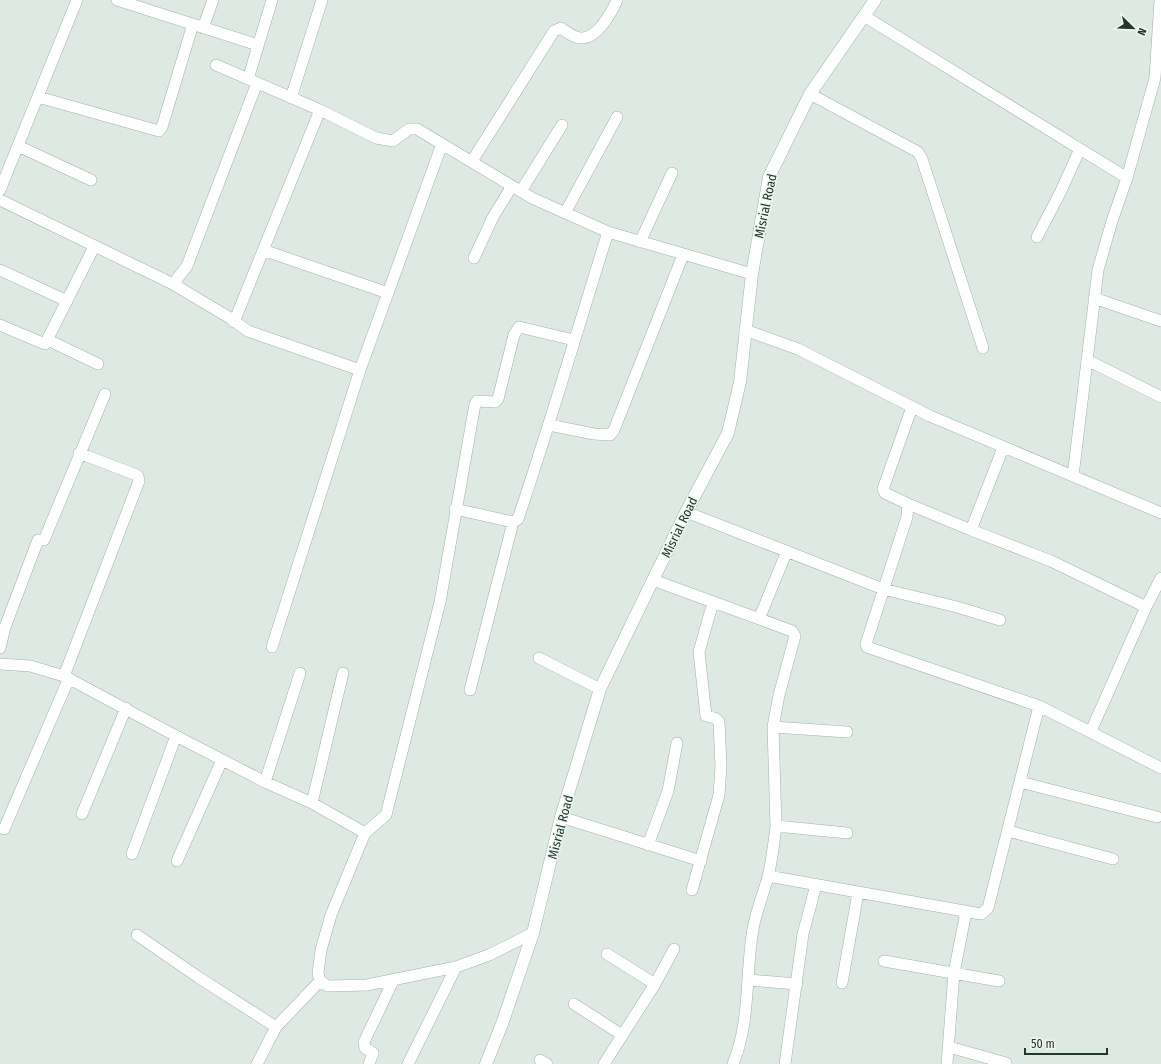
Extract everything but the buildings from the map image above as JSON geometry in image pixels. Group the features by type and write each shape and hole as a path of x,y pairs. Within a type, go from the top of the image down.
{"main road":[{"name":"Misrial Road","path":"486,1064 502,1024 532,933 561,817 600,689 686,512 728,433 740,382 752,274 769,177 810,94 875,0"}],"street":[{"path":"0,190 77,0"},
{"path":"117,0 258,45"},
{"path":"38,96 159,131 162,127 198,26 213,0"},
{"path":"173,284 187,266 253,81 258,45 272,0"},
{"path":"291,98 322,0"},
{"path":"472,161 554,32 560,28 576,37 583,38 590,36 601,27 617,0"},
{"path":"1073,476 1088,360 1094,298 1102,251 1158,80 1160,0"},
{"path":"864,16 1127,178"},
{"path":"216,65 320,110 376,138 393,141 409,129 413,128 517,188 608,232 682,255 752,274"},
{"path":"810,94 918,152 922,159 983,348"},
{"path":"234,322 320,110"},
{"path":"566,213 617,117"},
{"path":"474,258 493,217 517,188 562,125"},
{"path":"272,647 360,370 442,144"},
{"path":"18,146 91,180"},
{"path":"1037,237 1060,193 1080,149"},
{"path":"640,242 672,173"},
{"path":"0,200 173,284 230,318 248,331 360,370"},
{"path":"470,690 513,522 518,519 549,425 608,232"},
{"path":"0,325 45,344 94,246"},
{"path":"263,250 388,293"},
{"path":"549,425 594,434 610,435 614,430 682,255"},
{"path":"0,270 67,302"},
{"path":"1094,298 1161,321"},
{"path":"532,933 489,955 456,967 367,985 328,986 320,981 318,973 321,950 331,914 365,833 386,815 440,602 455,509 475,404 477,401 495,402 498,400 517,330 520,327 574,340"},
{"path":"745,330 798,349 912,407 1003,448 1161,513"},
{"path":"48,340 98,364"},
{"path":"1088,360 1161,397"},
{"path":"0,648 10,613 105,394"},
{"path":"912,407 883,489 885,493 971,530 1051,561 1146,607"},
{"path":"971,530 1003,448"},
{"path":"4,829 66,677 138,481 138,476 134,474 79,453"},
{"path":"908,504 907,517 866,644 867,648 1039,706 1091,731 1136,757 1161,768"},
{"path":"455,509 513,522"},
{"path":"686,512 883,589 957,607 1000,620"},
{"path":"760,619 786,551"},
{"path":"1091,731 1146,607 1161,578"},
{"path":"653,580 792,631 795,636 779,695 773,727 776,826 768,876 753,928 748,980 748,1002 743,1033 733,1064"},
{"path":"692,890 720,795 721,766 719,722 715,718 706,716 704,711 699,652 713,602"},
{"path":"539,658 600,689"},
{"path":"0,664 30,666 66,677 222,760 265,782 312,803 365,833"},
{"path":"265,782 300,673"},
{"path":"312,803 343,673"},
{"path":"768,876 981,914 988,908 1039,706"},
{"path":"82,814 126,708"},
{"path":"773,727 847,732"},
{"path":"132,854 176,736"},
{"path":"648,845 668,791 677,743"},
{"path":"177,861 222,760"},
{"path":"1020,782 1157,817"},
{"path":"561,817 701,861"},
{"path":"776,826 847,833"},
{"path":"1008,830 1114,859"},
{"path":"785,1064 803,934 816,885"},
{"path":"842,983 858,893"},
{"path":"947,1064 954,973 966,912"},
{"path":"137,935 198,977 276,1027"},
{"path":"604,1064 655,984 674,949"},
{"path":"607,954 655,984"},
{"path":"884,961 999,981"},
{"path":"408,1064 456,967"},
{"path":"369,1064 373,1053 365,1048 364,1042 394,979"},
{"path":"748,980 797,984"},
{"path":"257,1064 276,1027 320,981"},
{"path":"574,1004 622,1035"},
{"path":"949,1047 1006,1063"}]}
